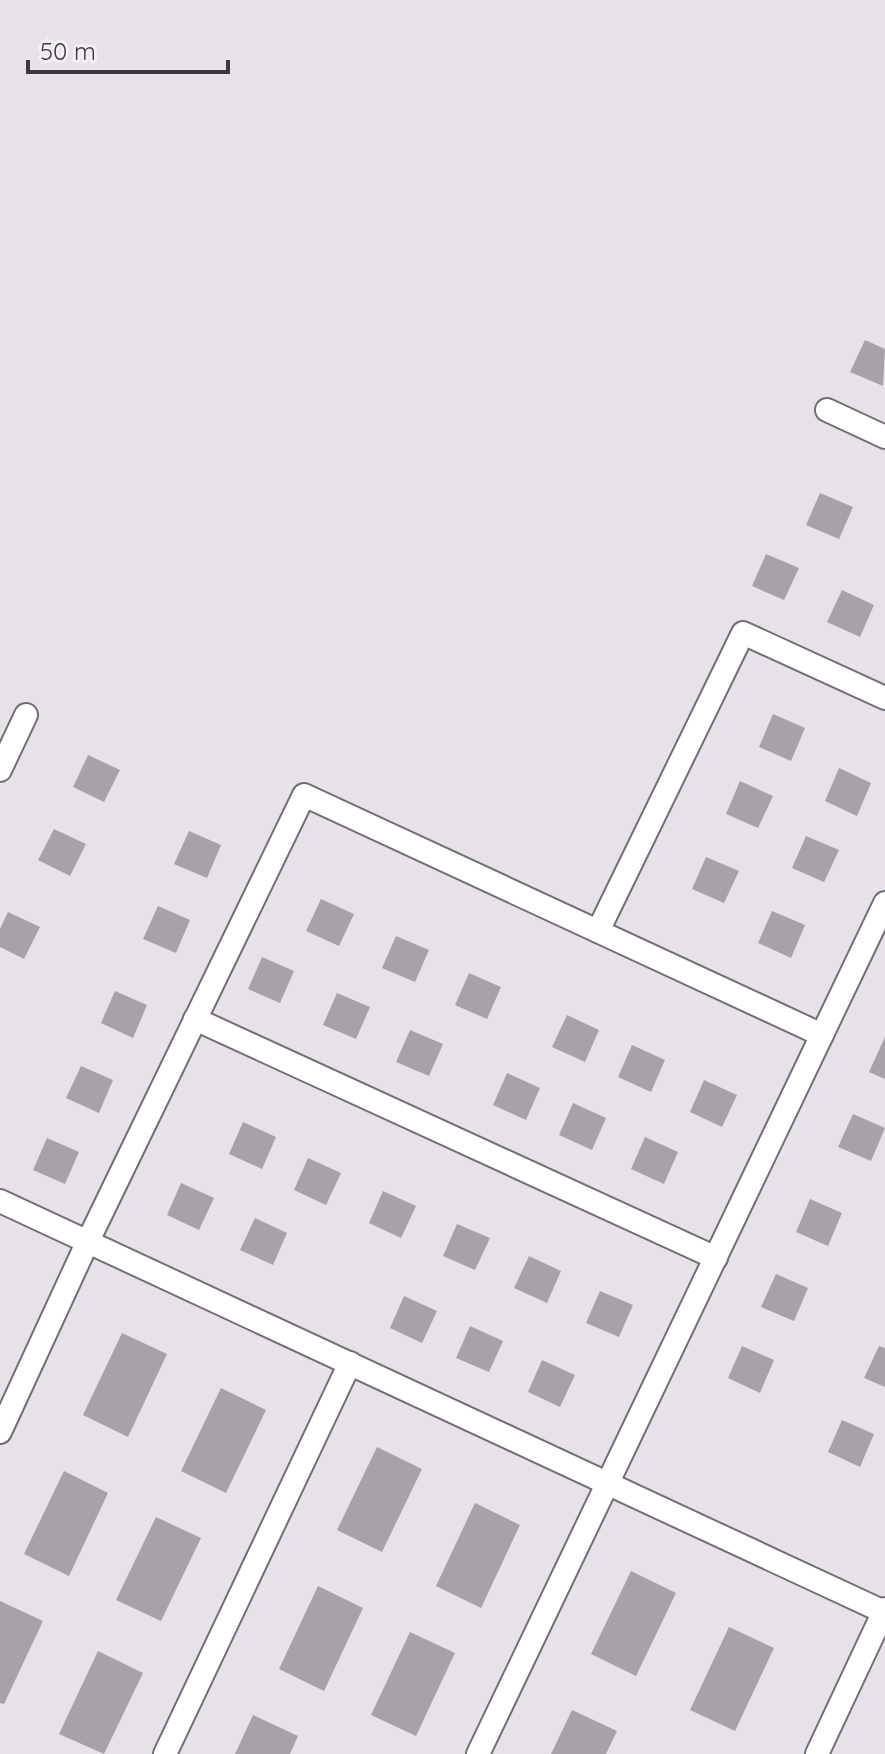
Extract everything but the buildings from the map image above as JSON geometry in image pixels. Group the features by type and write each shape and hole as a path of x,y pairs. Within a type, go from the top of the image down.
{"street":[{"path":"827,410 885,437"},
{"path":"598,931 743,633 885,698"},
{"path":"0,770 26,715"},
{"path":"0,1432 88,1241 304,795 822,1035"},
{"path":"478,1754 885,903"},
{"path":"195,1019 716,1258"},
{"path":"0,1201 884,1611 817,1754"},
{"path":"165,1754 350,1363"}]}
